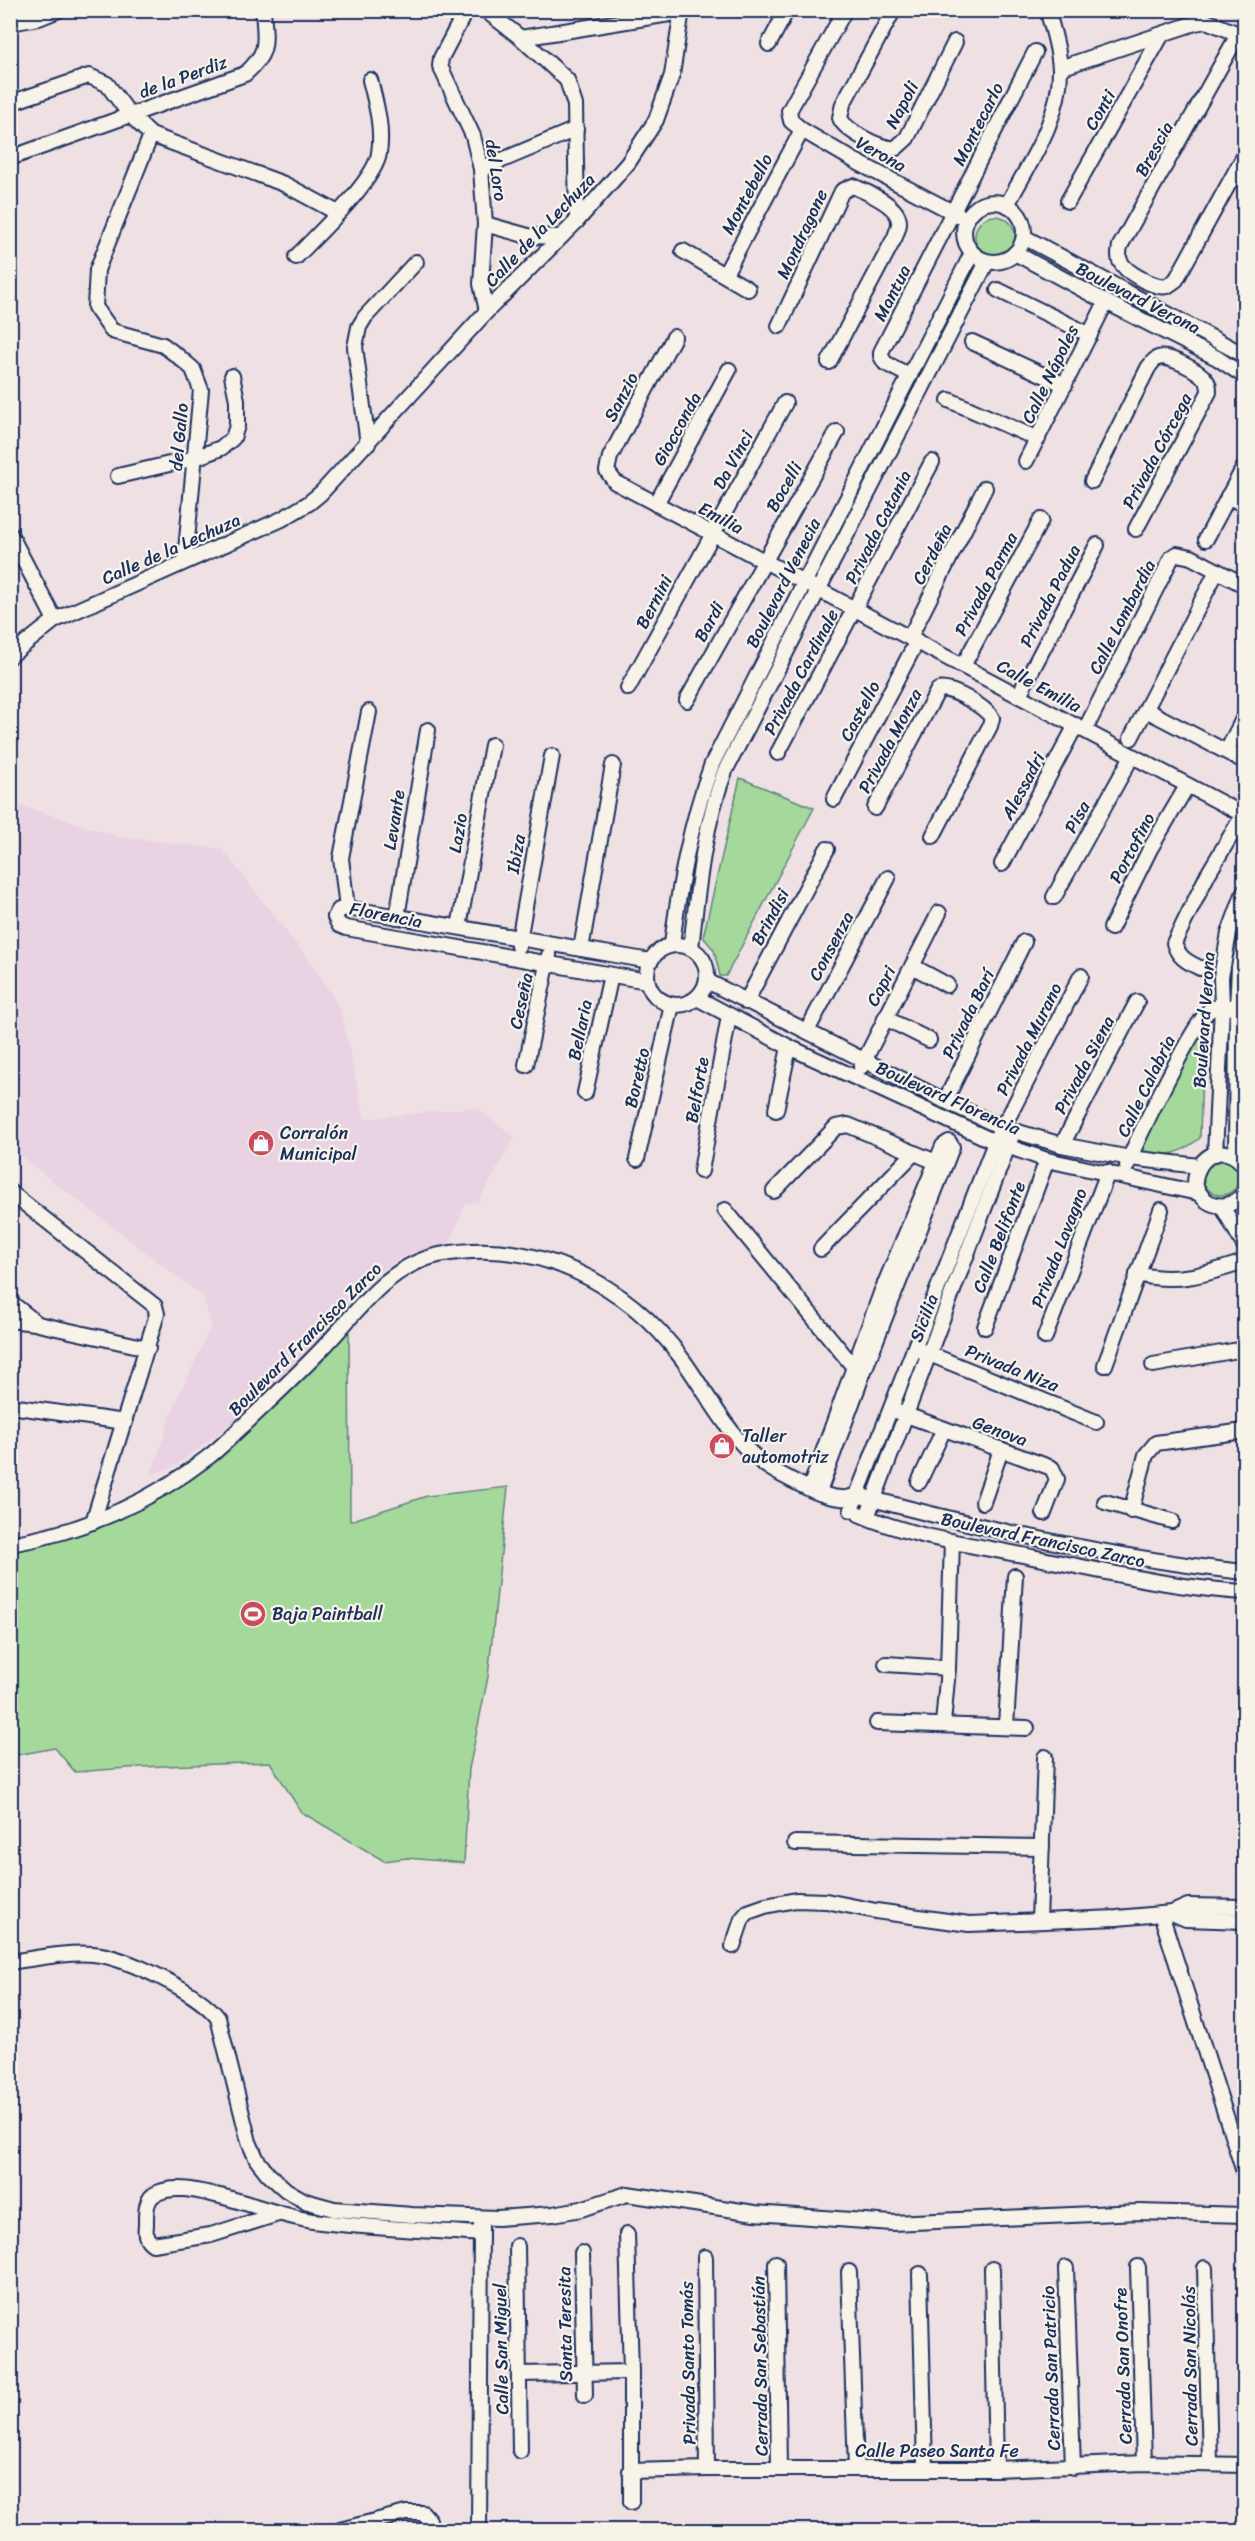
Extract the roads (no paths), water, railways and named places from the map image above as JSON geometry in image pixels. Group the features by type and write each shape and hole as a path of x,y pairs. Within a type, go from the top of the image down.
{"street":[{"path":"13,23 39,18 59,10"},
{"name":"de la Perdiz","path":"10,103 89,76 107,84 130,115 245,74 259,62 265,49 263,10"},
{"name":"del Loro","path":"466,10 441,58 440,66 473,136 481,169 485,224 481,284 487,311"},
{"path":"486,10 567,80 575,105 577,221"},
{"path":"769,45 787,10"},
{"name":"Verona","path":"845,10 789,111 791,121 802,130 855,161 960,216"},
{"path":"1007,205 1046,129 1058,90 1060,68 1055,36 1047,10"},
{"path":"521,38 682,11"},
{"name":"Calle de la Lechuza","path":"10,656 55,620 282,519 309,504 368,444 487,311 577,221 627,163 656,120 672,75 682,11"},
{"name":"Napoli","path":"892,13 841,111 840,118 846,127 867,139 890,149 902,144 912,130 955,42"},
{"path":"1060,68 1206,21 1242,34"},
{"name":"Brescia","path":"1139,278 1120,262 1120,246 1242,34"},
{"name":"Conti","path":"1068,201 1161,36"},
{"name":"Montecarlo","path":"960,216 1035,52"},
{"path":"296,257 368,177 379,156 381,129 370,80"},
{"path":"10,158 130,115 152,135 284,184 338,213"},
{"path":"481,169 576,129"},
{"name":"Montebello","path":"725,274 802,130"},
{"name":"del Gallo","path":"152,135 97,270 95,307 112,331 163,345 193,369 201,390 185,561"},
{"path":"855,161 867,139"},
{"path":"1132,295 1139,278 1159,286 1168,286 1176,280 1245,156"},
{"path":"829,362 897,230 899,223 896,212 874,197 885,177"},
{"name":"Mondragone","path":"779,326 842,191 853,186 874,197"},
{"path":"989,202 1007,205 1017,213 1023,223 1024,237 1015,253 1004,261 987,262 972,253 965,243 960,216 989,202"},
{"name":"Mantua","path":"910,376 885,363 880,356 881,352 960,216"},
{"path":"485,224 528,236 561,237"},
{"name":"Boulevard Verona","path":"1024,237 1245,355"},
{"path":"683,251 748,289"},
{"name":"Boulevard Venecia","path":"672,944 682,869 698,803 708,774 803,582 972,253"},
{"name":"Boulevard Verona","path":"1015,253 1106,303 1217,358 1245,376"},
{"path":"368,444 355,347 356,337 365,317 416,262"},
{"name":"Boulevard Venecia","path":"691,948 700,869 712,806 740,740 987,262"},
{"path":"998,290 1090,335"},
{"name":"Calle Nápoles","path":"1026,461 1106,303"},
{"name":"Sanzio","path":"609,477 607,466 610,457 674,337"},
{"path":"972,342 1065,385"},
{"name":"Privada Córcega","path":"1185,366 1193,347"},
{"name":"Privada Córcega","path":"1092,481 1151,364 1158,358 1164,357 1185,366 1205,379 1209,392 1136,529"},
{"name":"Giocconda","path":"656,504 729,370"},
{"path":"117,476 195,458 221,448 233,438 237,426 237,400 232,376"},
{"path":"949,400 1038,439"},
{"name":"Da Vinci","path":"712,534 785,403"},
{"name":"Bocelli","path":"763,561 837,432"},
{"name":"Privada Catania","path":"856,609 932,462"},
{"path":"1206,539 1245,466"},
{"name":"Emilia","path":"609,477 621,486 817,589"},
{"name":"Cerdeña","path":"914,639 985,488"},
{"path":"1228,496 1245,505"},
{"name":"Privada Parma","path":"963,666 1041,520"},
{"path":"10,534 55,620"},
{"name":"Bernini","path":"628,688 712,534"},
{"name":"Privada Padua","path":"1019,695 1097,545"},
{"name":"Calle Lombardia","path":"1081,728 1168,564 1178,554 1191,557 1217,572"},
{"name":"Bardi","path":"687,700 763,561"},
{"path":"1131,738 1217,572 1245,585"},
{"name":"Calle Emilia","path":"817,589 1244,815"},
{"name":"Privada Cardinale","path":"778,753 856,609"},
{"name":"Castello","path":"834,799 914,639"},
{"path":"933,836 990,726 992,718 989,714 970,700 983,676"},
{"name":"Privada Monza","path":"875,808 938,690 943,688 970,700"},
{"path":"1146,710 1245,761"},
{"path":"347,908 341,858 369,712"},
{"path":"1227,752 1245,717"},
{"name":"Alessadri","path":"1002,864 1081,728"},
{"name":"Levante","path":"397,916 428,730"},
{"name":"Lazio","path":"459,927 492,745"},
{"name":"Ibiza","path":"516,957 552,756"},
{"name":"Pisa","path":"1054,897 1132,756"},
{"path":"581,949 613,765"},
{"name":"Portofino","path":"1111,928 1150,849 1187,786"},
{"path":"1200,968 1184,960 1177,952 1174,943 1209,874 1244,815"},
{"name":"Brindisi","path":"746,1002 826,849"},
{"name":"Consenza","path":"807,1031 888,878"},
{"name":"Boulevard Verona","path":"1215,1154 1222,1006 1221,977 1229,933 1245,892"},
{"name":"Florencia","path":"647,981 346,928 339,925 335,917 339,910 347,908 650,961"},
{"name":"Capri","path":"856,1077 939,913"},
{"name":"Privada Barí","path":"945,1101 1024,942"},
{"name":"Ceseña","path":"526,1065 552,944"},
{"path":"672,944 691,948 705,962 707,981 697,998 688,1004 672,1005 658,999 651,991 647,981 650,961 656,953 672,944"},
{"name":"Boulevard Verona","path":"1240,1162 1237,1009 1239,967 1245,945"},
{"path":"912,966 947,985"},
{"name":"Bellaria","path":"585,1093 610,975"},
{"name":"Privada Murano","path":"1007,1125 1081,976"},
{"name":"Boulevard Florencia","path":"707,981 945,1101 1007,1125 1062,1145 1130,1158 1198,1166"},
{"name":"Boulevard Florencia","path":"697,998 789,1047 1001,1144 1047,1160 1125,1175 1198,1193 1204,1200 1222,1206"},
{"name":"Privada Siena","path":"1062,1145 1137,1002"},
{"name":"Boretto","path":"637,1159 672,1005"},
{"path":"1222,1006 1237,1009"},
{"name":"Calle Calabria","path":"1125,1175 1130,1158 1196,1026 1209,1010 1222,1006"},
{"name":"Belforte","path":"701,1171 729,1016"},
{"path":"885,1018 929,1040"},
{"path":"776,1110 789,1047"},
{"path":"774,1191 836,1127 841,1126 848,1125 941,1164 858,1372 814,1490"},
{"name":"Sicilia","path":"867,1517 929,1354 1007,1125"},
{"name":"Sicilia","path":"851,1510 914,1348 1001,1144"},
{"path":"821,1249 914,1153"},
{"path":"1198,1193 1195,1184 1198,1166 1205,1158 1222,1153 1240,1162"},
{"name":"Calle Belifonte","path":"985,1327 1047,1160"},
{"name":"Privada Lavagno","path":"1044,1337 1108,1172"},
{"path":"10,1192 155,1306 157,1314 148,1348 93,1522"},
{"path":"1244,1194 1238,1201 1222,1206 1245,1245"},
{"path":"725,1210 858,1372"},
{"path":"1105,1365 1161,1210"},
{"name":"Boulevard Francisco Zarco","path":"10,1544 93,1522 162,1488 210,1456 292,1379 377,1289 416,1262 434,1256 470,1251 514,1254 576,1271 593,1278 632,1304 667,1338 750,1453 778,1473 814,1490 842,1499 857,1496 874,1499 969,1525 1185,1566 1245,1572"},
{"path":"1137,1274 1159,1280 1174,1279 1208,1273 1245,1262"},
{"path":"10,1302 38,1324"},
{"path":"10,1320 148,1348"},
{"name":"Privada Niza","path":"914,1348 1096,1422"},
{"path":"1153,1365 1245,1349"},
{"path":"10,1406 125,1422"},
{"name":"Genova","path":"891,1409 1055,1471 1057,1479 1044,1513"},
{"path":"919,1482 944,1429"},
{"path":"1131,1510 1146,1455 1156,1443 1245,1431"},
{"path":"983,1502 1001,1450"},
{"name":"Boulevard Francisco Zarco","path":"842,1499 851,1510 867,1517 952,1541 1153,1581 1212,1590 1245,1592"},
{"path":"1105,1502 1172,1521"},
{"path":"943,1724 948,1668 952,1541"},
{"path":"1006,1726 1016,1576"},
{"path":"886,1664 948,1668"},
{"path":"877,1723 1027,1728"},
{"path":"1039,1921 1045,1757"},
{"path":"795,1844 1042,1847"},
{"path":"733,1946 742,1919 748,1912 795,1900 826,1901 876,1911 969,1924 1166,1913 1188,1906 1245,1907"},
{"path":"1166,1913 1186,1919 1245,1921"},
{"path":"1166,1913 1245,2172"},
{"path":"10,1962 70,1953 110,1956 172,1983 202,2001 218,2018 249,2142 257,2160 268,2174 286,2190 305,2201 334,2208 481,2217 552,2214 581,2210 627,2194 755,2213 892,2223 1139,2212 1245,2216"},
{"path":"278,2214 187,2240 153,2244 145,2235 148,2201 152,2196 165,2191 181,2189 200,2191 253,2204 278,2214 313,2221 481,2234"},
{"path":"479,2530 481,2217"},
{"path":"627,2234 631,2372 631,2502"},
{"name":"Calle San Miguel","path":"517,2246 520,2451"},
{"name":"Santa Teresita","path":"582,2253 585,2395"},
{"name":"Privada Santo Tomás","path":"705,2257 707,2469"},
{"name":"Cerrada San Sebastián","path":"776,2263 779,2469"},
{"name":"Cerrada San Onofre","path":"1138,2267 1144,2463"},
{"name":"Cerrada San Patricio","path":"1066,2268 1073,2467"},
{"name":"Cerrada San Nicolás","path":"1205,2268 1210,2463"},
{"path":"992,2269 996,2469"},
{"path":"849,2272 856,2469"},
{"path":"920,2274 925,2468"},
{"path":"519,2374 631,2372"},
{"name":"Calle Paseo Santa Fe","path":"630,2471 996,2469 1144,2463 1245,2465"},
{"path":"340,2530 406,2513 423,2513 429,2520 429,2530"}],"place":[{"name":"Corralón Municipal","path":"261,1143"},
{"name":"Taller automotriz","path":"722,1446"},
{"name":"Baja Paintball","path":"253,1614"}]}
